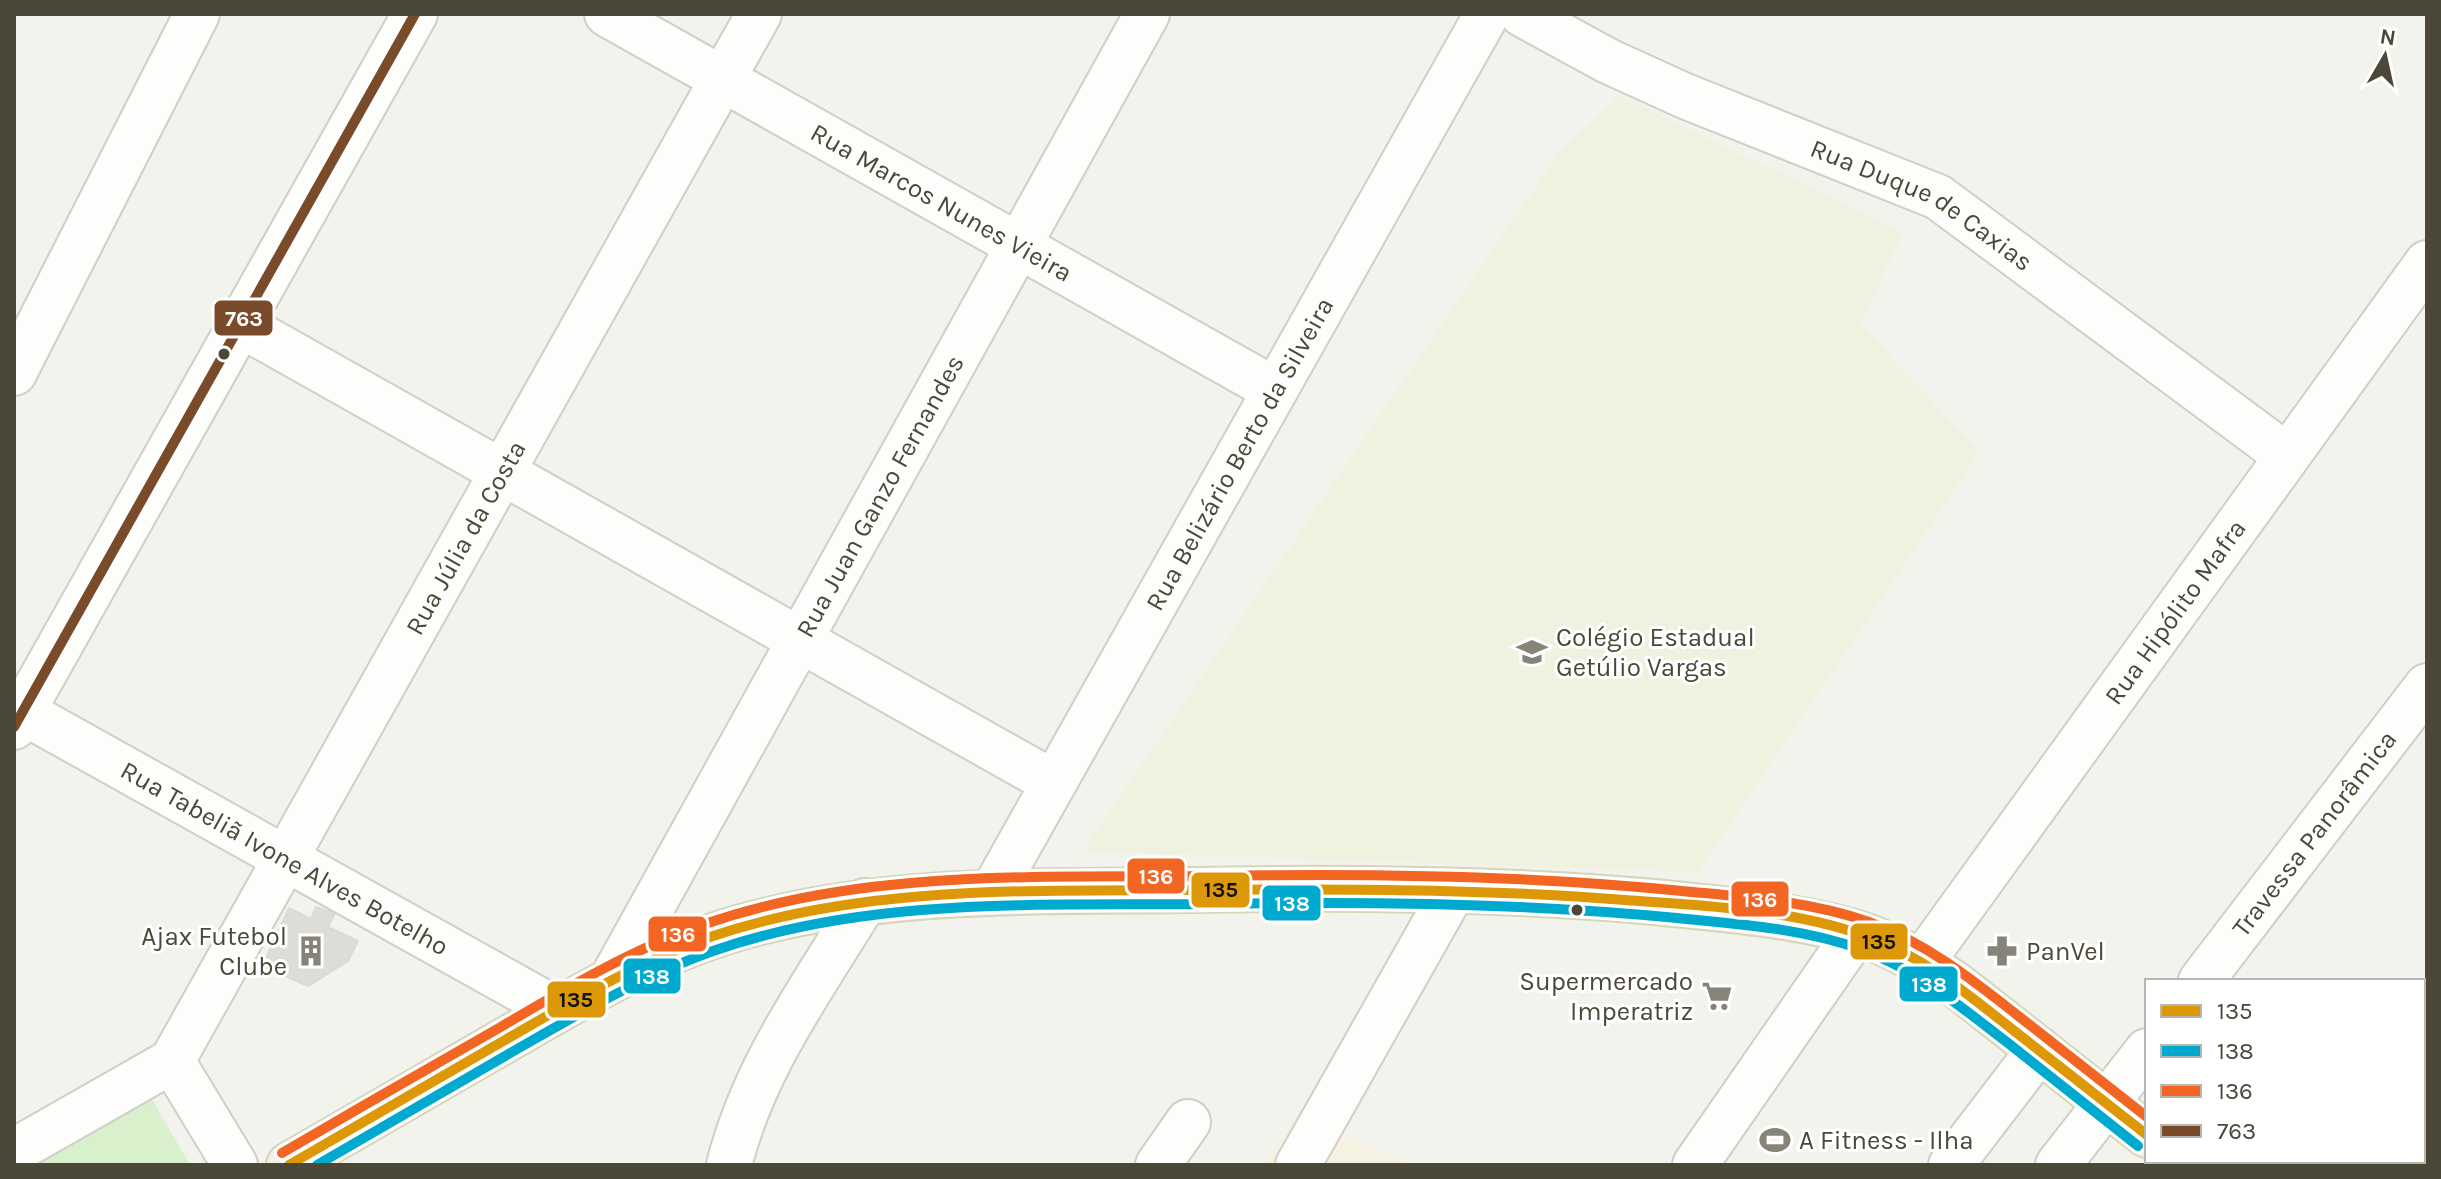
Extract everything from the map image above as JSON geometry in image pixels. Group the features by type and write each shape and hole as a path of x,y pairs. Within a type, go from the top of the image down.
{"main road":[{"path":"289,1165 613,977 688,945 737,929 798,913 865,901 992,893 1270,888 1586,895 1798,919 1856,933 1891,946 1955,984 2145,1133"}],"street":[{"path":"14,373 26,316 197,14"},
{"path":"17,715 415,14"},
{"name":"Rua Marcos Nunes Vieira","path":"607,14 1275,390"},
{"name":"Rua Júlia da Costa","path":"172,1061 759,14"},
{"name":"Rua Juan Ganzo Fernandes","path":"613,977 1147,14"},
{"name":"Rua Belizário Berto da Silveira","path":"992,893 1487,14"},
{"name":"Rua Duque de Caxias","path":"1522,14 1608,61 1685,96 1938,197 2287,456"},
{"name":"Rua Hipólito Mafra","path":"1922,962 2427,263"},
{"path":"241,325 1054,783"},
{"name":"Travessa Panorâmica","path":"2203,979 2427,686"},
{"name":"Rua Tabeliã Ivone Alves Botelho","path":"17,715 286,858 557,1010"},
{"path":"1298,1165 1453,891"},
{"path":"729,1165 750,1096 865,901"},
{"path":"1695,1165 1856,933"},
{"path":"1951,1165 2039,1050"},
{"path":"2058,1165 2145,1054"},
{"path":"14,1151 172,1061 235,1165"},
{"path":"1158,1165 1188,1122"}],"shaded area":[{"name":"Colégio Estadual Getúlio Vargas","path":"1619,95 1903,233 1860,323 1979,453 1698,872 1083,851 1556,157"},
{"path":"1395,975 1321,1126 1412,1165 1264,1165"}],"green space":[{"path":"150,1096 190,1165 26,1165"}],"building":[{"name":"Ajax Futebol Clube","path":"316,907 335,913 328,927 358,941 348,961 308,986 262,966 289,908 311,919"}],"transit line":[{"name":"763","path":"14,727 415,14"},
{"name":"136","path":"282,1153 574,985 678,934 766,906 828,893 892,885 1020,877 1329,875 1505,878 1729,895 1824,909 1890,931 1949,964 2145,1115"},
{"name":"135","path":"289,1165 580,997 683,947 766,920 824,908 882,900 1000,892 1457,891 1718,907 1812,921 1891,946 1946,978 2145,1133"},
{"name":"138","path":"317,1165 585,1010 661,972 713,951 774,933 836,920 899,912 1090,904 1505,906 1677,918 1815,936 1881,957 1919,978 1973,1016 2138,1146"}],"place":[{"name":"Colégio Estadual Getúlio Vargas","path":"1532,652"},
{"name":"Ajax Futebol Clube","path":"311,951"},
{"name":"PanVel","path":"2002,951"},
{"name":"Supermercado Imperatriz","path":"1717,996"},
{"name":"A Fitness - Ilha","path":"1775,1140"}]}
